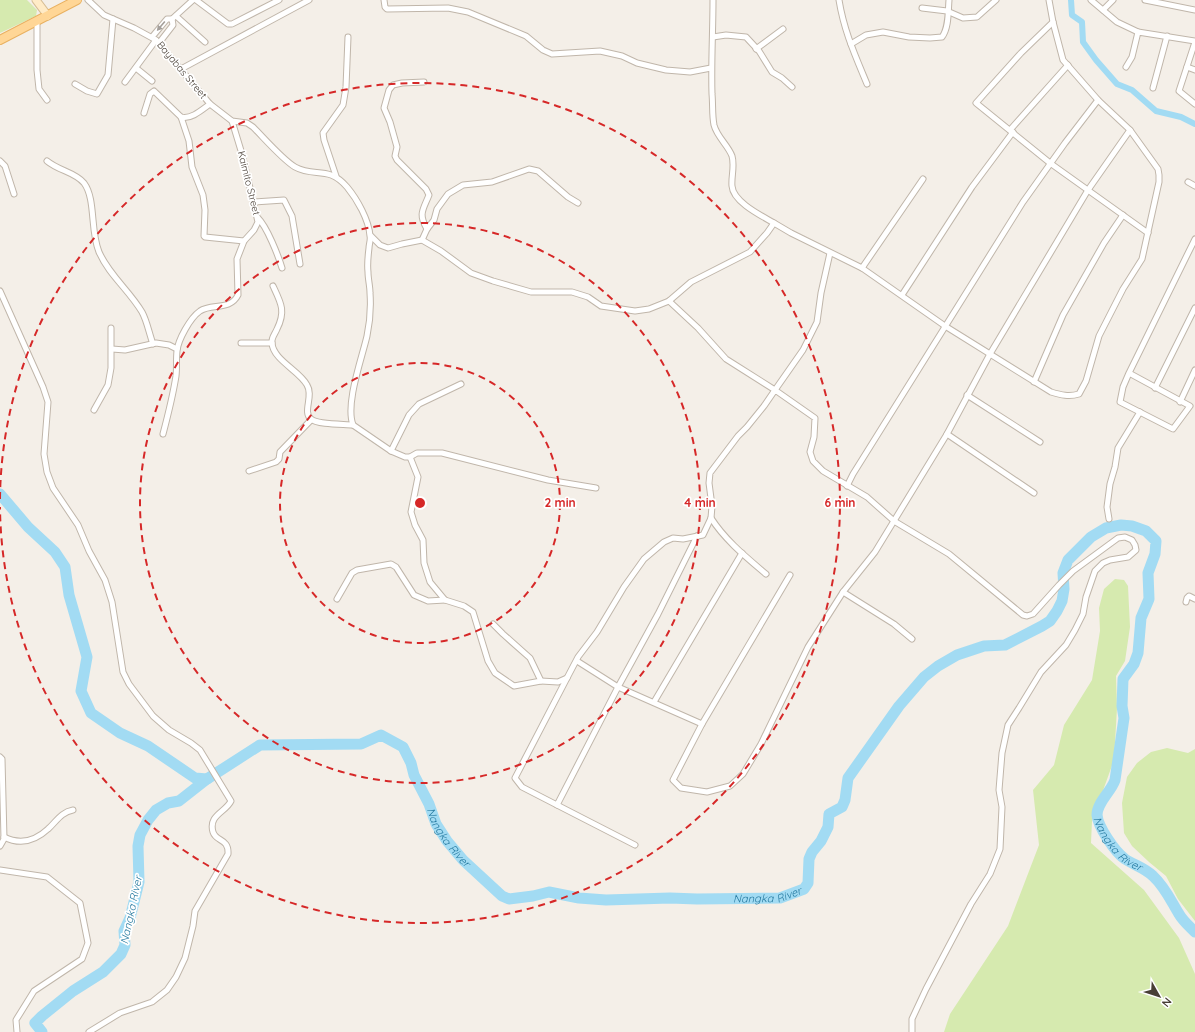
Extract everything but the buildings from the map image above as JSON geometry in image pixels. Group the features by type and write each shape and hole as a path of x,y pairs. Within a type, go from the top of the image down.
{"main road":[{"path":"0,40 77,0"}],"street":[{"path":"36,0 48,16"},
{"name":"Bayabas Street","path":"88,0 104,15 156,40 210,104 232,121"},
{"path":"125,82 156,40 167,19 174,17 195,0 228,24 232,24 279,0"},
{"path":"181,70 309,0"},
{"path":"384,0 385,7 387,9 448,8 468,12 526,36 543,50 552,54 600,51 622,56 637,63 666,70 690,72 711,68"},
{"path":"713,0 711,68 714,126 732,155 732,187 733,192 741,201 752,210 791,233 862,268 945,326 1051,392 1073,396 1079,394 1086,381 1099,336 1123,289 1142,259 1160,175 1158,168 1130,130 1098,100 1064,60 1053,22 1049,0"},
{"path":"839,0 848,40 867,84"},
{"path":"851,44 866,35 883,32 909,37 942,37 945,33 949,0"},
{"path":"922,8 948,11 963,18 977,17 996,0"},
{"path":"1091,0 1117,22 1138,32 1195,42 1179,92 1195,104"},
{"path":"1103,10 1112,0"},
{"path":"1145,0 1195,10"},
{"path":"156,40 173,25 174,17"},
{"path":"174,17 205,42"},
{"path":"75,84 87,91 97,94 101,88 108,76 113,19"},
{"path":"37,21 37,70 39,89 47,100"},
{"path":"1053,22 1021,53 976,103 1050,163 1148,233"},
{"path":"756,49 783,29"},
{"path":"1126,67 1132,57 1138,32"},
{"path":"713,37 726,35 746,37 772,72 792,87"},
{"path":"1153,88 1167,36"},
{"path":"348,37 346,87 343,105 323,132 324,140 336,176 347,187 360,207 371,236 380,245 388,248 422,240 441,251 471,273 493,281 531,292 572,292 588,297 601,306 635,311 650,309 669,301 691,282 750,252 774,223"},
{"path":"902,295 972,187 1012,131 1068,65"},
{"path":"1187,67 1195,70"},
{"path":"136,68 152,81"},
{"path":"424,82 393,85 389,90 384,108 390,122 397,147 395,156 396,160 426,189 429,195 422,209 421,216 427,229"},
{"path":"144,113 150,94 154,91 181,117 189,141 192,167 202,195 205,210 204,236 244,241"},
{"path":"847,486 853,474 1023,202 1050,163 1098,100"},
{"path":"181,117 190,117 210,104"},
{"path":"232,121 247,123 253,127 296,167 307,171 327,173 336,176"},
{"name":"Kaimito Street","path":"177,349 192,318 209,308 230,304 236,299 238,295 237,259 244,241 254,230 258,222 232,121"},
{"path":"790,575 702,724 673,780 682,788 707,792 730,786 743,774 761,744 808,647 843,592 875,552 947,434 990,354 1088,190 1130,130"},
{"path":"0,161 5,166 14,194"},
{"path":"48,161 76,176 90,193 93,227 99,251 115,278 143,313 153,344"},
{"path":"422,240 427,229 434,220 437,209 448,194 463,185 492,182 529,169 538,171 568,197 578,203"},
{"path":"862,268 923,179"},
{"path":"1188,182 1195,186"},
{"path":"254,202 284,201 285,206 292,216 300,264"},
{"path":"1034,382 1063,314 1104,243 1123,215"},
{"path":"258,218 269,237 282,268"},
{"path":"354,425 352,420 352,405 354,389 368,333 370,312 368,249 371,236"},
{"path":"1129,373 1180,402 1190,406 1173,429 1120,402 1123,387 1129,373 1195,239"},
{"path":"635,845 522,787 515,778 577,661 597,632 624,587 644,559 664,542 673,538 683,539 703,534 711,518 712,506 708,483 710,473 733,441 764,406 803,350 817,322 821,293 830,253"},
{"path":"273,286 281,303 283,314 272,339 272,347 279,357 307,384 310,395 307,412 311,420 315,422 354,425 392,451 405,457 410,457 417,453 442,453 548,480 596,488"},
{"path":"0,291 46,395 48,402 44,454 47,472 53,488 78,525 105,580 112,602 123,672 129,684 153,716 169,730 192,743 200,750 231,802 216,815 213,827 213,833 228,846 228,854 195,911 193,926 184,958 176,977 167,990 152,1002 120,1013 89,1032"},
{"path":"669,301 698,328 726,359 775,390 815,418 814,437 810,452 813,461 823,471 847,486 857,490 894,521 949,554 1023,615 1027,616 1033,614 1073,571 1118,538 1124,537 1132,540 1135,545 1136,550 1128,557 1110,560 1103,563 1096,571 1086,597 1083,614 1075,630 1066,645 1041,672 1020,708 1008,725 1002,753 1000,790 1002,807 1000,849 990,874 971,904 926,989 912,1019 912,1032"},
{"path":"1155,388 1195,308"},
{"path":"94,410 108,385 112,349 111,328"},
{"path":"240,343 272,343"},
{"path":"112,349 125,350 153,344 165,344 177,349 176,375 163,434"},
{"path":"1180,402 1195,370"},
{"path":"392,451 409,415 419,404 461,384"},
{"path":"967,395 1040,442"},
{"path":"1110,519 1107,507 1110,484 1118,448 1140,412"},
{"path":"249,471 276,462 279,459 280,452 311,420"},
{"path":"947,434 1034,493"},
{"path":"410,457 418,477 411,512 415,525 423,540 424,563 430,582 444,600"},
{"path":"711,518 727,539 766,574"},
{"path":"556,805 618,686 658,614 697,536"},
{"path":"654,702 742,554"},
{"path":"337,598 352,573 357,570 391,564 396,567 414,595 428,601 444,600 464,606 473,612 488,661 496,673 514,686 541,681 558,682 567,678"},
{"path":"843,592 894,624 912,639"},
{"path":"1186,602 1189,596 1195,599"},
{"path":"493,624 530,658 541,681"},
{"path":"577,661 618,686 702,724"},
{"path":"0,757 2,759 4,837 0,846"},
{"path":"4,837 13,841 21,842 33,839 48,829 66,811 72,810"},
{"path":"0,870 46,877 80,903 88,943 82,959 34,991 16,1020 17,1032"}],"green space":[{"path":"0,0 27,0 37,10 36,16 0,33"},
{"path":"1115,579 1124,580 1128,586 1130,627 1125,661 1116,676 1117,708 1114,760 1092,821 1091,843 1144,890 1179,938 1195,974 1195,1032 944,1032 950,1014 1008,926 1039,845 1033,790 1054,765 1064,725 1092,680 1100,631 1099,608 1104,589"},
{"path":"1167,748 1188,753 1195,749 1195,921 1178,899 1166,876 1132,846 1124,833 1122,803 1127,777 1137,763 1151,752"}],"waterway":[{"path":"1071,0 1072,15 1082,22 1083,42 1096,60 1117,84 1132,90 1156,111 1181,117 1195,124"},
{"path":"0,494 28,527 55,552 65,567 69,595 87,657 81,691 91,713 120,733 148,746 195,778 207,779"},
{"name":"Nangka River","path":"42,1032 35,1023 42,1016 73,991 103,972 121,954 125,945 124,931 130,918 139,882 138,846 140,835 148,820 156,810 168,803 179,801 207,779 260,745 361,744 381,735 403,747 411,763 414,775 429,804 436,824 447,841 463,860 502,896 509,899 549,892 579,898 606,900 670,898 780,898 804,889 808,883 809,859 828,827 829,814 842,807 845,800 848,778 899,706 924,677 938,666 957,655 984,646 1005,645 1050,621 1062,601 1064,589 1063,573 1068,560 1091,537 1106,528 1121,525 1132,526 1146,531 1156,541 1155,554 1148,573 1149,599 1141,618 1138,653 1134,664 1123,679 1122,706 1124,718 1115,780 1099,806 1097,815 1100,826 1121,856 1147,871 1157,880 1168,894 1181,917 1195,932"}]}
